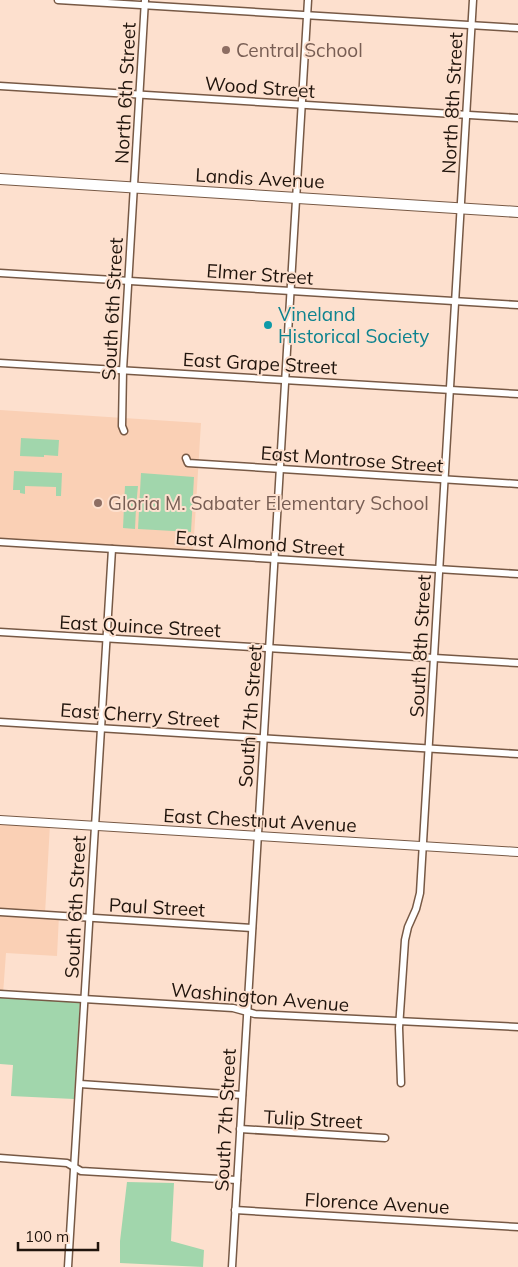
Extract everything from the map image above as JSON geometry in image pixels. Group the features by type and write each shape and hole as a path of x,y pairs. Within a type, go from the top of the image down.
{"main road":[{"name":"Landis Avenue","path":"0,180 518,212"}],"street":[{"path":"58,0 145,3 518,28"},
{"name":"South 7th Street","path":"232,1267 308,0"},
{"name":"North 8th Street","path":"461,208 473,0"},
{"name":"North 6th Street","path":"134,188 145,3"},
{"name":"Wood Street","path":"0,86 518,118"},
{"name":"South 6th Street","path":"124,431 122,426 123,370 134,188"},
{"name":"South 8th Street","path":"402,1083 399,1022 406,933 420,894 461,208"},
{"name":"Elmer Street","path":"0,273 518,305"},
{"name":"East Grape Street","path":"0,363 518,394"},
{"name":"East Montrose Street","path":"186,458 188,463 518,484"},
{"name":"East Almond Street","path":"0,542 518,574"},
{"name":"South 6th Street","path":"68,1267 112,549"},
{"name":"East Quince Street","path":"0,632 518,663"},
{"name":"East Cherry Street","path":"0,722 518,754"},
{"name":"East Chestnut Avenue","path":"0,820 518,852"},
{"name":"Paul Street","path":"0,912 252,928"},
{"name":"Washington Avenue","path":"0,994 233,1008 247,1010 255,1014 518,1027"},
{"path":"80,1084 242,1095"},
{"name":"Tulip Street","path":"240,1129 385,1138"},
{"path":"0,1158 67,1163 82,1171 237,1180"},
{"name":"Florence Avenue","path":"235,1210 518,1227"}],"shaded area":[{"name":"Gloria M. Sabater Elementary School","path":"0,410 201,423 193,554 0,542"},
{"path":"0,821 50,824 45,914 59,915 57,956 6,953 3,994 0,994"}],"green space":[{"path":"21,438 59,440 58,456 20,456"},
{"path":"14,471 62,473 61,496 56,496 56,487 25,486 25,494 20,493 20,490 13,490"},
{"path":"141,473 194,477 191,532 138,529"},
{"path":"125,486 138,486 136,507 124,506"},
{"path":"124,507 136,508 135,529 123,528"},
{"path":"0,997 80,1002 74,1099 11,1096 13,1065 0,1064"},
{"path":"127,1182 174,1183 171,1241 204,1250 203,1267 120,1263 120,1241"}],"place":[{"name":"Central School","path":"226,50"},
{"name":"Vineland Historical Society","path":"268,325"},
{"name":"Gloria M. Sabater Elementary School","path":"98,503"}]}
